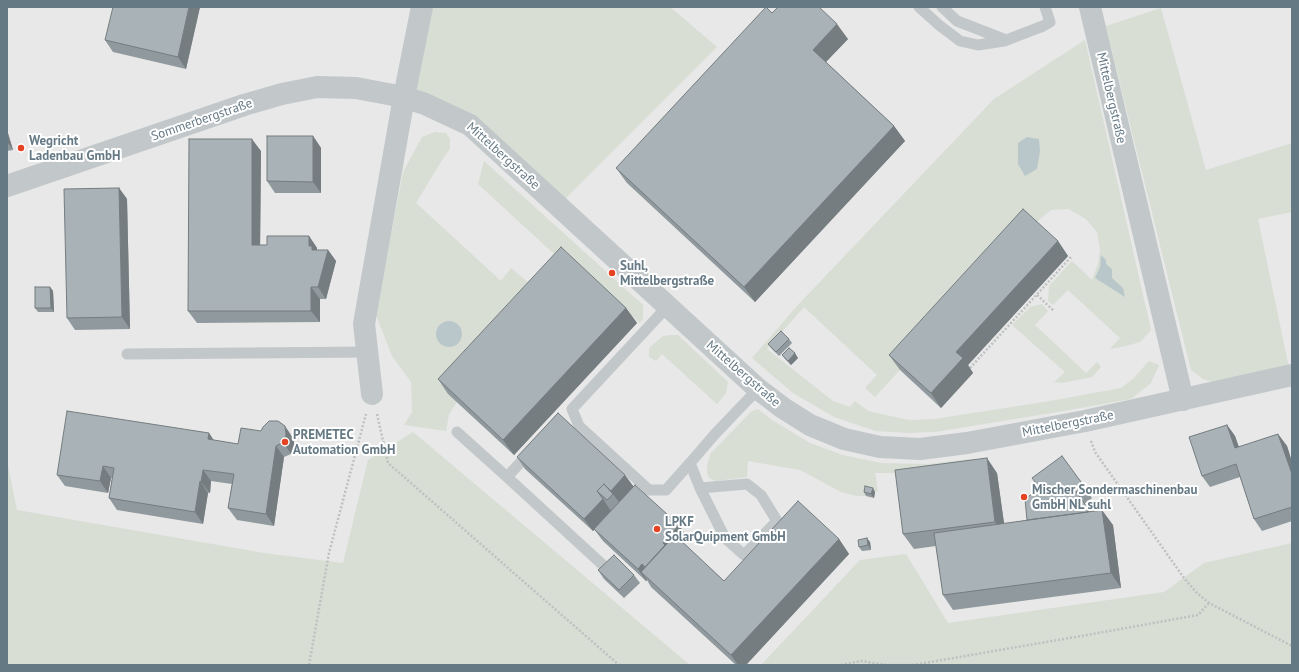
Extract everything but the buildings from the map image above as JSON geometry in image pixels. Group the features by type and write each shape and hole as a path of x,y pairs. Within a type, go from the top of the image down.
{"street":[{"path":"372,394 364,324 404,97 422,7"},
{"name":"Mittelbergstraße","path":"1090,7 1183,400"},
{"name":"Sommerbergstraße","path":"7,186 244,105 282,94 316,88 356,88 404,97"},
{"name":"Mittelbergstraße","path":"404,97 425,104 470,124 667,307 758,389 783,408 810,425 844,439 880,447 920,449 967,444 1085,421 1292,375"}],"lane":[{"path":"919,7 960,41 978,45 1006,40 1043,26 1050,22 1045,7"},
{"path":"942,7 957,21 1006,40"},
{"path":"667,307 569,412 580,426 649,490 666,490 715,434 758,389"},
{"path":"127,354 367,352"},
{"path":"457,432 605,567"},
{"path":"507,477 540,443"},
{"path":"690,463 700,488 725,538 744,555 777,521 761,495 747,484 700,488"}],"path":[{"path":"970,368 1071,257"},
{"path":"1037,295 1054,312"},
{"path":"309,665 329,553 372,394"},
{"path":"372,394 388,463 619,665"},
{"path":"1085,421 1095,452 1184,578 1196,592 1209,603 1292,646"},
{"path":"841,665 861,661 887,665 913,665 1198,615 1209,603"}],"shaded area":[{"path":"7,7 1292,7 1292,665 7,665"},
{"path":"422,7 670,7 717,47 569,195 559,207 470,125 404,97"},
{"path":"1161,8 1206,170 1292,143 1292,212 1258,219 1289,368 1216,383 1203,379 1191,370 1106,26"},
{"path":"1085,40 1151,330 1140,342 1110,349 1120,338 1068,290 1053,305 1048,301 1049,286 1072,261 1092,280 1098,264 1100,250 1097,232 1086,219 1068,209 1051,210 1034,224 875,397 865,388 877,375 804,307 767,349 833,401 850,407 855,401 868,411 909,420 934,419 1050,401 1121,388 1133,379 1149,361 1159,365 1151,383 1131,399 1064,411 935,432 908,433 876,431 834,417 793,393 752,358 797,306 994,99"},
{"path":"435,132 446,133 450,139 450,149 416,203 501,281 511,268 542,294 448,394 457,402 449,414 446,431 404,425 412,412 411,382 392,356 376,315 403,172 422,137"},
{"path":"1027,137 1039,139 1040,151 1037,169 1025,176 1018,164 1018,143"},
{"path":"484,161 643,305 643,319 640,323 569,256 553,253 478,184"},
{"path":"1101,255 1106,260 1106,264 1112,269 1112,278 1123,288 1125,297 1095,278 1100,267"},
{"path":"1042,304 1048,311 1035,325 1086,373 1097,362 1101,367 1092,377 1062,383 1054,382 1065,372 1012,325 1030,307"},
{"path":"449,321 458,325 462,334 458,343 449,347 440,343 436,334 440,325"},
{"path":"678,335 728,382 726,393 717,404 662,354 656,361 649,357 649,348 663,336"},
{"path":"758,409 772,420 810,443 843,455 881,463 927,464 972,459 978,463 946,473 875,473 878,491 875,492 868,490 866,496 857,496 841,492 800,470 748,461 747,477 716,481 709,478 707,473 707,465 711,453 752,411"},
{"path":"413,432 690,665 7,665 7,460 17,510 264,553 343,563 368,460"},
{"path":"1292,543 1292,665 761,665 860,560 906,554 948,623 1164,592 1204,563"}],"place":[{"name":"Wegricht Ladenbau GmbH","path":"21,148"},
{"name":"Suhl, Mittelbergstraße","path":"612,273"},
{"name":"PREMETEC Automation GmbH","path":"285,442"},
{"name":"Mischer Sondermaschinenbau GmbH NL suhl","path":"1024,497"},
{"name":"LPKF SolarQuipment GmbH","path":"657,529"}]}
